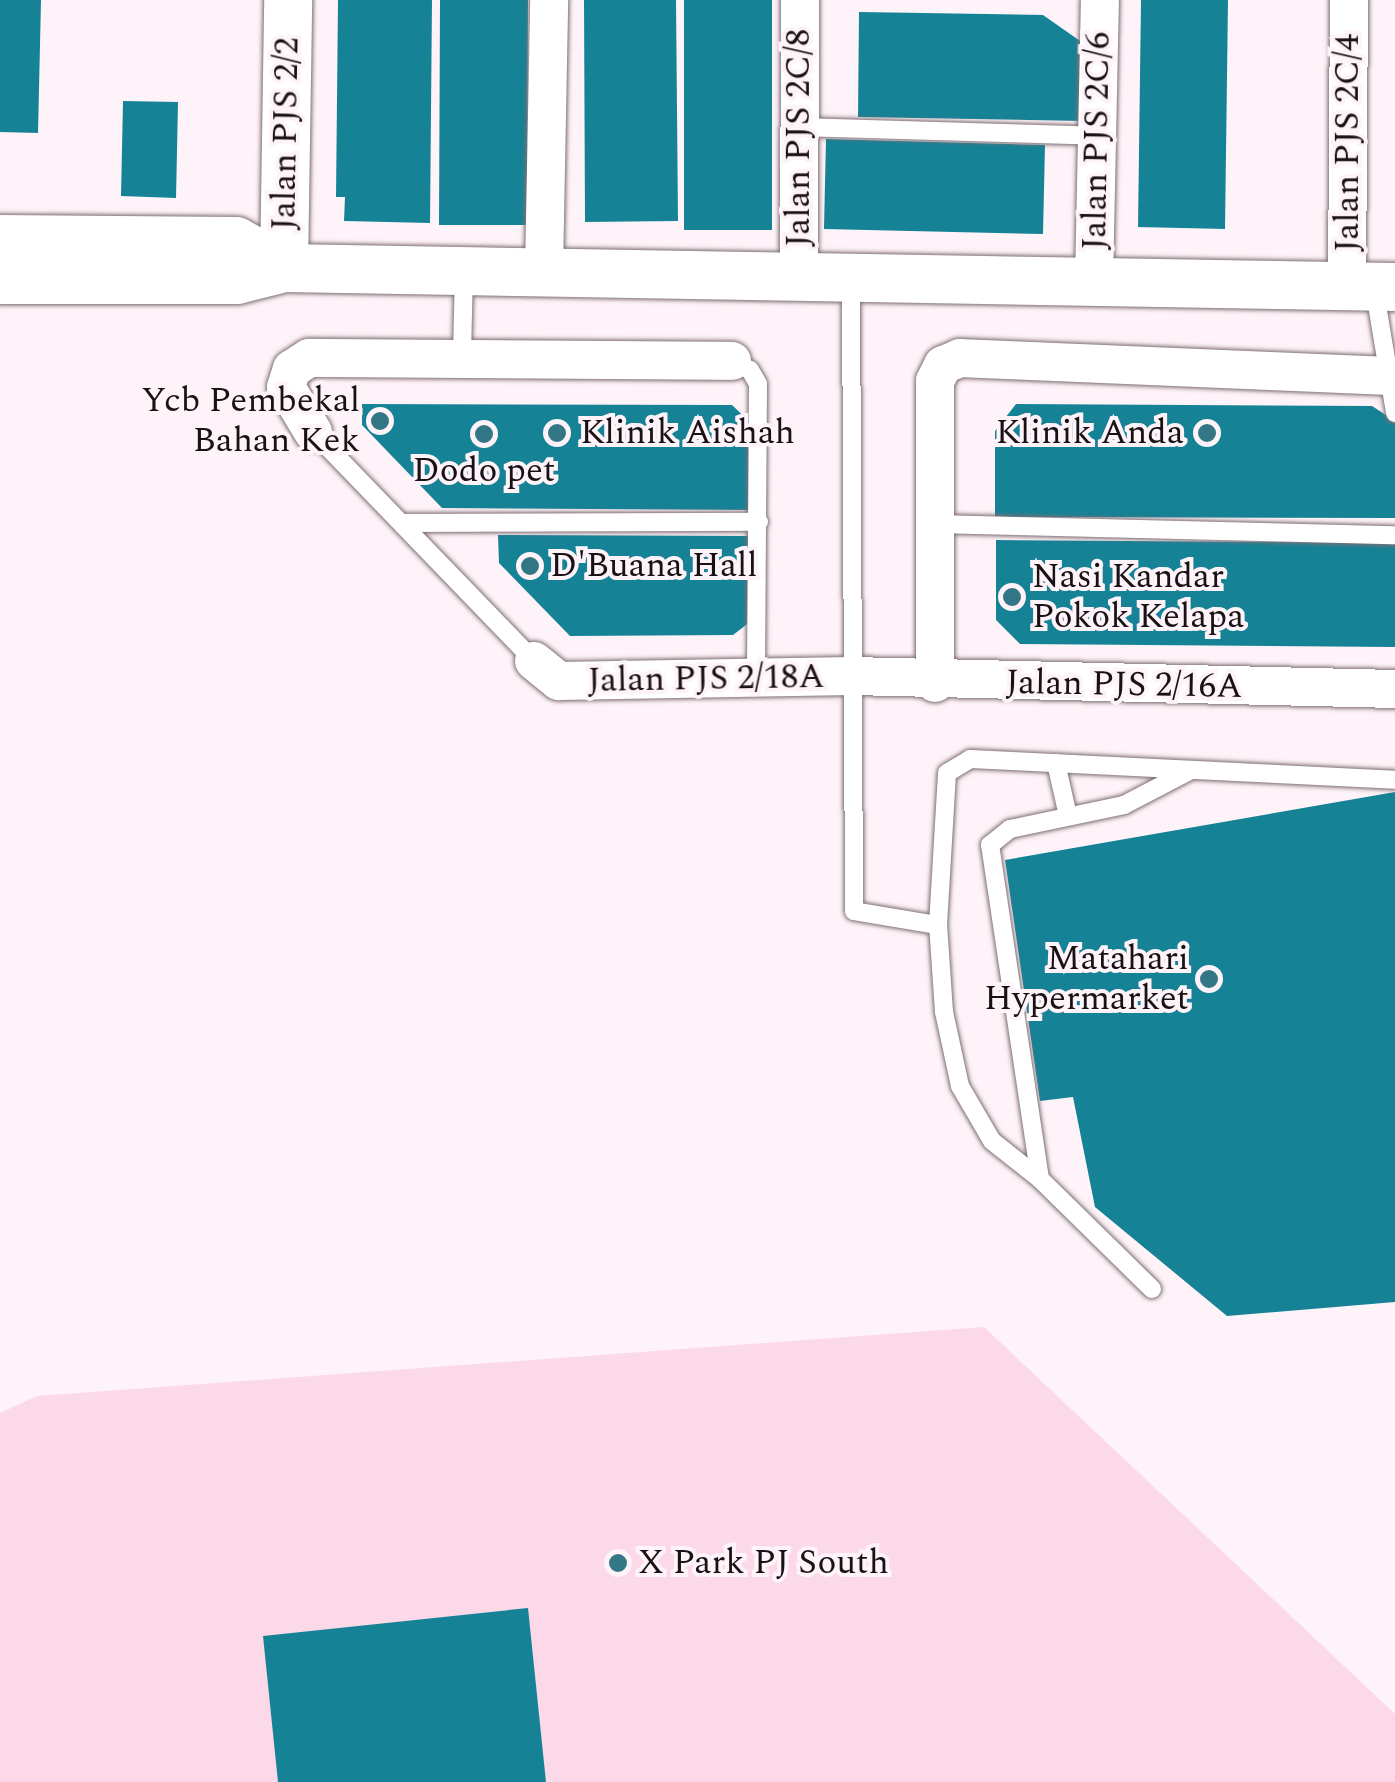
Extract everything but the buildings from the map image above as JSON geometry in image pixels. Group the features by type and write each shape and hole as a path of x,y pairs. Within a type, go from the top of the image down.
{"street":[{"name":"Jalan PJS 2/2","path":"284,268 288,0"},
{"path":"544,271 548,0"},
{"name":"Jalan PJS 2C/8","path":"799,276 800,0"},
{"name":"Jalan PJS 2C/6","path":"1094,282 1100,0"},
{"name":"Jalan PJS 2C/4","path":"1348,0 1372,286"},
{"path":"0,239 236,241 284,268"},
{"path":"0,280 238,280 284,268 1372,286"},
{"path":"313,432 286,387 300,362 462,354 732,361"},
{"path":"935,683 935,382 951,360 1392,395"},
{"name":"Jalan PJS 2/18A","path":"547,671 852,676"},
{"name":"Jalan PJS 2/16A","path":"852,676 935,683 1395,689"}],"lane":[{"path":"800,127 1097,136"},
{"path":"462,354 464,271"},
{"path":"851,277 854,912 938,926"},
{"path":"1372,286 1392,395"},
{"path":"732,361 750,370 758,384 756,677"},
{"path":"313,432 547,671"},
{"path":"404,523 759,522"},
{"path":"934,524 1395,534"},
{"path":"1152,1289 1040,1179 992,1142 960,1086 944,1012 938,926 947,773 970,759 1395,780"},
{"path":"1056,764 1068,816"},
{"path":"1040,1179 987,861 997,835 1124,805 1191,770"}],"shaded area":[{"name":"X Park PJ South","path":"984,1327 1395,1714 1395,1782 0,1782 0,1413 37,1396"}],"place":[{"name":"Ycb Pembekal Bahan Kek","path":"380,421"},
{"name":"Klinik Aishah","path":"557,433"},
{"name":"Klinik Anda","path":"1207,433"},
{"name":"Dodo pet","path":"484,434"},
{"name":"D'Buana Hall","path":"530,566"},
{"name":"Nasi Kandar Pokok Kelapa","path":"1012,597"},
{"name":"Matahari Hypermarket","path":"1209,979"},
{"name":"X Park PJ South","path":"618,1563"}]}
